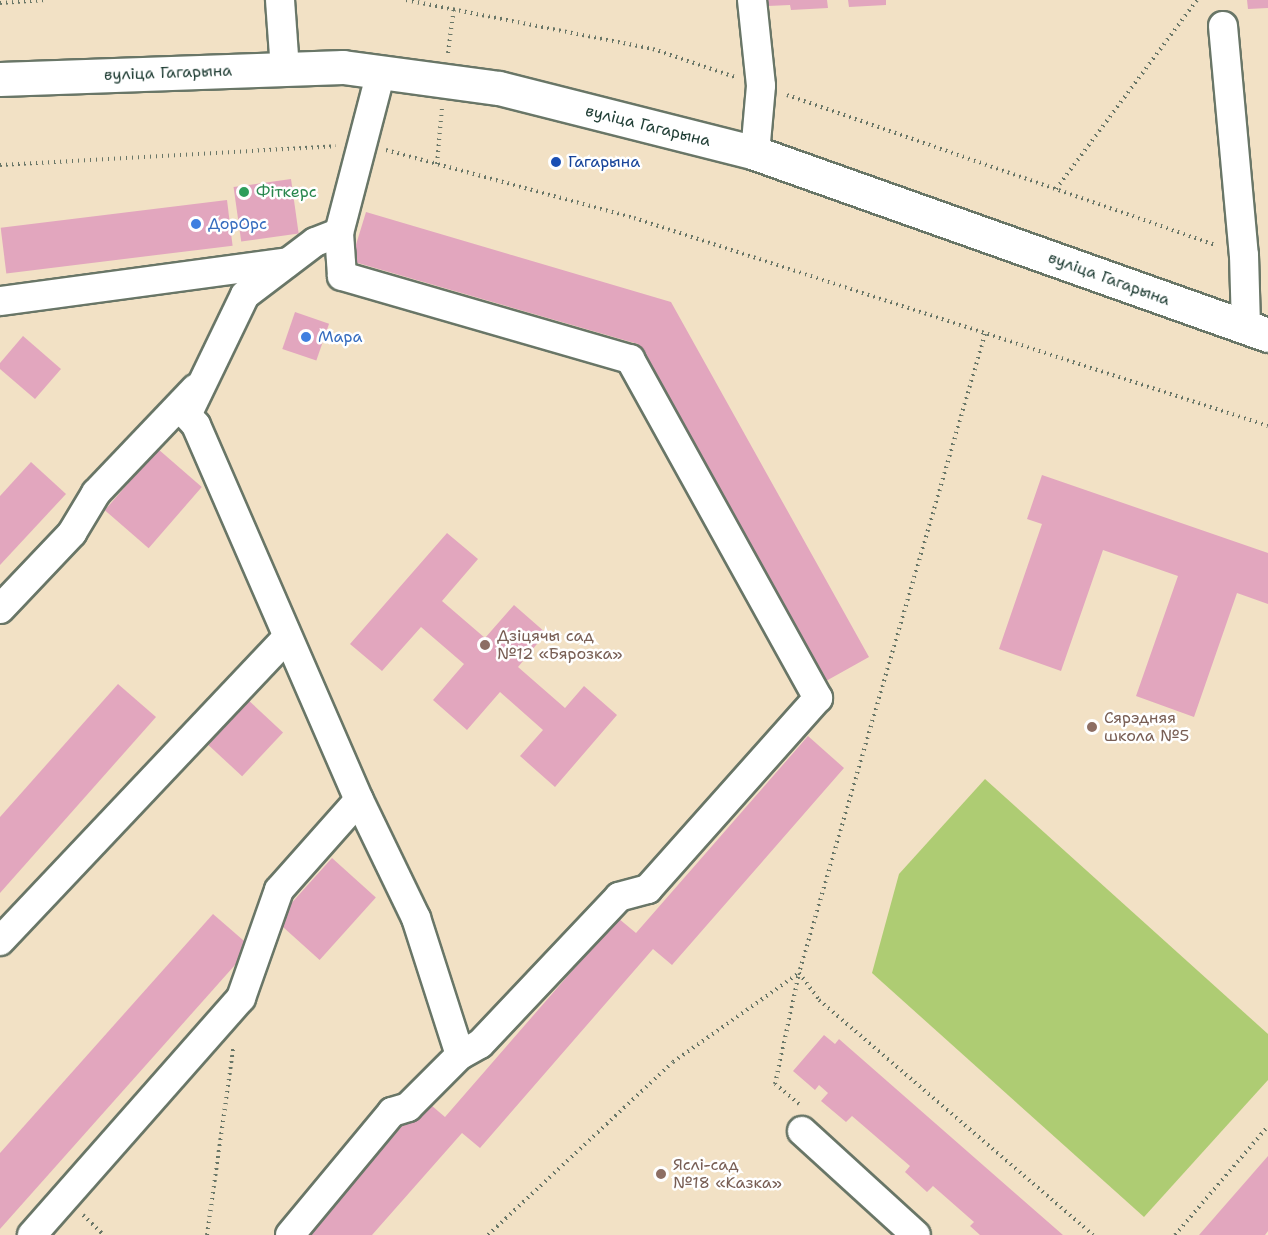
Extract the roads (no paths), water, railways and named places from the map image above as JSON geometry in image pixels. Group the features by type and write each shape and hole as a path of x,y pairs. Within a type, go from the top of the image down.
{"main road":[{"name":"вуліца Гагарына","path":"0,79 344,67 499,88 755,153 1257,331"}],"lane":[{"path":"280,0 285,69"},
{"path":"752,0 761,86 755,153"},
{"path":"1223,26 1244,255 1257,331"},
{"path":"290,1235 392,1112 408,1107 460,1055 480,1044 620,897 648,889 818,698 630,359 342,276 339,234 381,72"},
{"path":"339,234 315,242 245,295 187,415 196,425 359,800 416,918 460,1055"},
{"path":"0,301 289,262"},
{"path":"0,609 72,533 96,493 204,379"},
{"path":"0,941 287,638"},
{"path":"32,1235 241,998 279,890 359,800"},
{"path":"801,1119 916,1235"}],"place":[{"name":"Гагарына","path":"556,162"},
{"name":"Фіткерс","path":"244,192"},
{"name":"ДорОрс","path":"196,224"},
{"name":"Мара","path":"306,337"},
{"name":"Дзіцячы сад №12 «Бярозка»","path":"485,645"},
{"name":"Сярэдняя школа №5","path":"1092,727"},
{"name":"Яслі-сад №18 «Казка»","path":"661,1174"}]}
